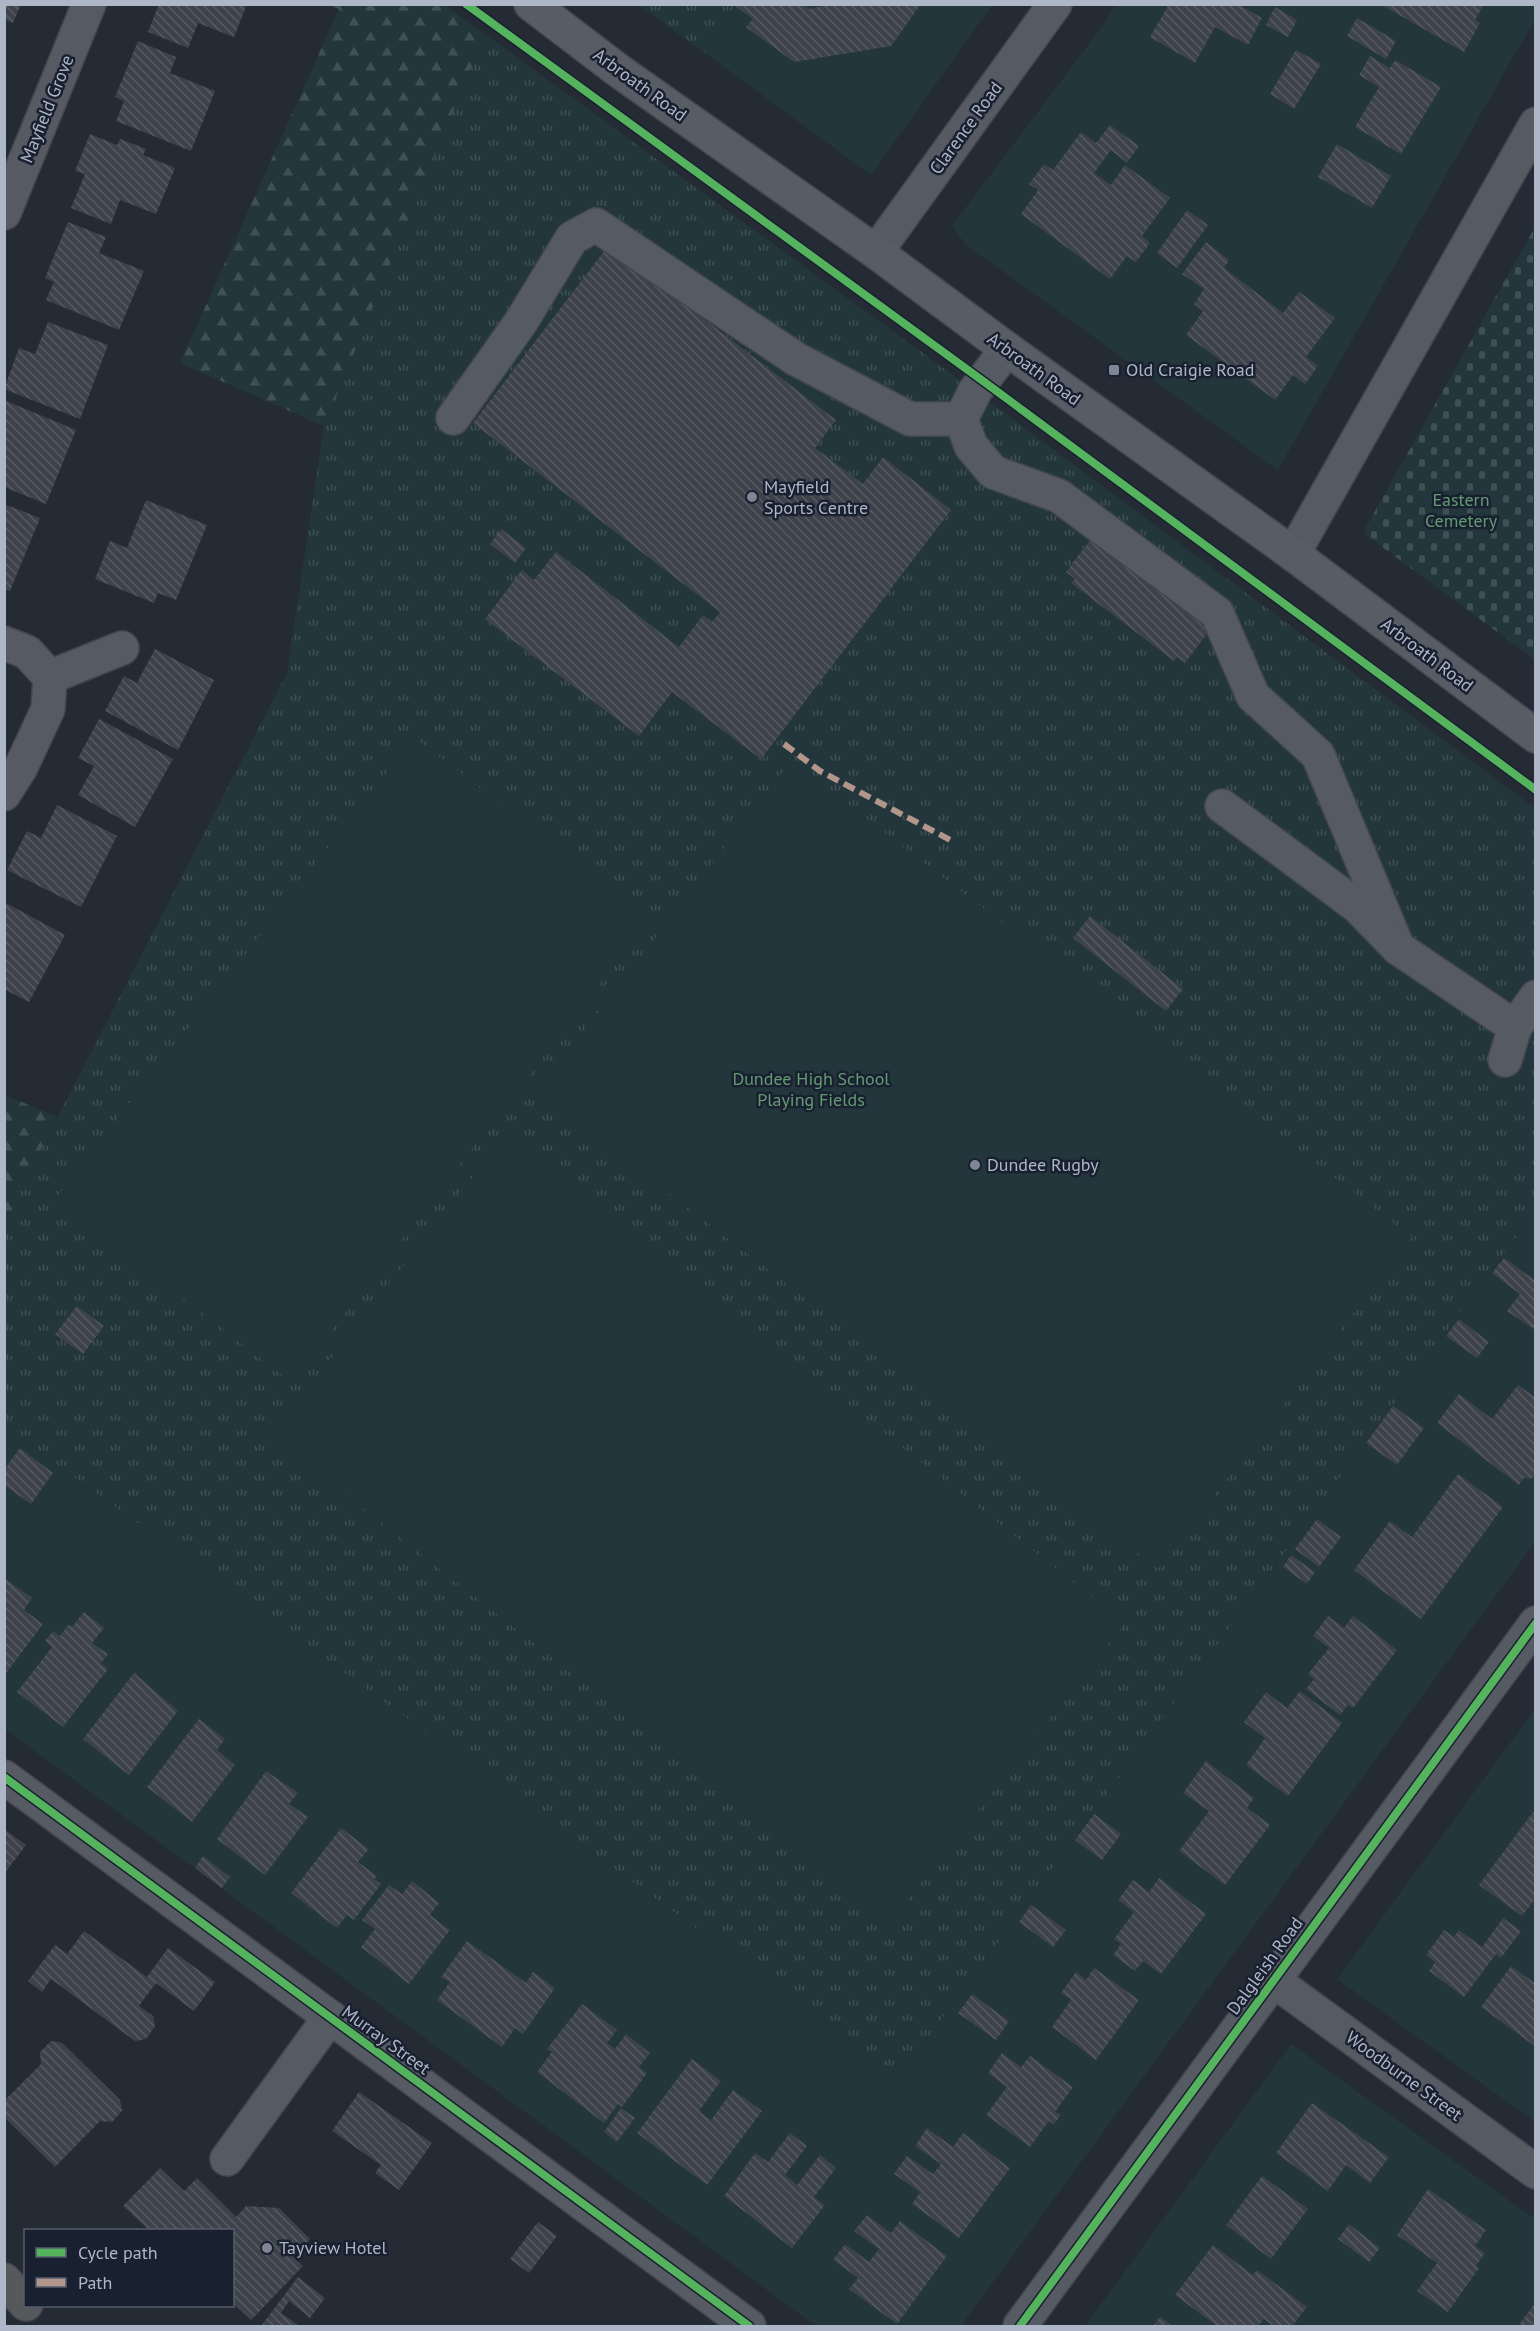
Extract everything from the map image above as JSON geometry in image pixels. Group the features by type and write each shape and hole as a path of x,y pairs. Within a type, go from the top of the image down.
{"highway":[{"path":"4,2280 24,2303"},
{"path":"28,2307 43,2326"}],"main road":[{"name":"Arbroath Road","path":"531,4 620,71 876,252 1293,554 1536,736"}],"street":[{"name":"Mayfield Grove","path":"4,213 89,4"},
{"name":"Clarence Road","path":"876,252 1055,4"},
{"path":"1293,554 1536,124"},
{"path":"453,418 521,322 572,237 596,225 796,359 910,419 961,419"},
{"path":"1007,349 975,391 961,419 970,446 993,472 1059,496 1217,613 1253,696 1318,755 1398,948"},
{"path":"4,643 27,652 50,677 48,709 21,767 4,794"},
{"path":"50,677 122,648"},
{"path":"1222,806 1357,906 1398,948 1515,1027"},
{"path":"1505,1060 1515,1027 1536,997"},
{"name":"Dalgleish Road","path":"1020,2326 1536,1623"},
{"name":"Murray Street","path":"4,1777 749,2326"},
{"name":"Woodburne Street","path":"1273,1980 1536,2172"},
{"path":"227,2159 330,2017"}],"green space":[{"path":"328,5 444,5 485,34 324,426 180,363 339,9"},
{"path":"639,5 738,5 705,53"},
{"path":"738,5 992,5 871,175 705,53"},
{"path":"1115,5 1535,5 1535,19 1278,470 965,244 952,226 1104,24"},
{"name":"Dundee High School Playing Fields","path":"485,34 975,391 1535,808 1535,1212 900,2076 5,1427 4,1221 287,673 324,426"},
{"name":"Eastern Cemetery","path":"1535,227 1535,660 1366,535 1365,529"},
{"path":"414,737 650,919 291,1382 55,1199"},
{"name":"Dundee Rugby","path":"791,761 1412,1237 1158,1569 537,1092"},
{"path":"5,1095 57,1117 5,1221"},
{"path":"506,1135 1125,1623 889,1923 270,1435"},
{"path":"1535,1212 1535,1542 961,2326 816,2326 5,1729 5,1427 900,2076"},
{"path":"1535,1709 1535,2122 1337,1979"},
{"path":"1291,2044 1535,2219 1535,2326 1085,2326"}],"building":[{"path":"4,4 21,4 13,23 4,19"},
{"path":"159,4 247,4 234,37 198,23 188,48 148,32"},
{"path":"738,4 803,4 809,9 832,4 921,4 891,46 794,62 746,27 753,19 736,7"},
{"path":"1169,4 1238,4 1262,18 1248,45 1215,27 1195,63 1150,37"},
{"path":"1380,4 1484,4 1475,20 1480,23 1464,52"},
{"path":"1275,7 1297,20 1288,37 1266,25"},
{"path":"1357,18 1396,41 1386,59 1347,36"},
{"path":"138,41 176,57 170,73 215,91 191,151 116,121 124,101 115,97"},
{"path":"1296,50 1321,64 1294,109 1270,94"},
{"path":"1370,56 1390,68 1395,60 1441,87 1401,154 1355,127 1379,87 1359,75"},
{"path":"1110,125 1139,146 1127,163 1111,150 1094,173 1111,185 1125,165 1170,198 1142,236 1150,243 1136,262 1127,256 1110,279 1021,214 1038,190 1029,184 1044,164 1053,170 1081,132 1096,143"},
{"path":"90,134 117,145 120,139 146,149 143,155 175,168 156,214 120,200 111,224 71,208 85,174 75,171"},
{"path":"1337,144 1391,176 1372,208 1318,177"},
{"path":"1187,210 1208,225 1177,268 1157,253"},
{"path":"68,222 106,237 99,253 144,271 119,330 46,300 54,282 45,278"},
{"path":"1206,242 1229,260 1224,268 1283,313 1299,292 1335,318 1306,357 1318,366 1305,384 1293,375 1275,400 1186,335 1203,311 1194,304 1204,289 1182,274"},
{"name":"Mayfield Sports Centre","path":"608,246 836,420 815,448 863,484 883,457 951,510 761,759 672,692 639,736 485,619 522,570 534,580 556,552 679,647 703,615 712,622 720,612 473,423"},
{"path":"48,322 108,345 80,419 4,389 19,348 35,354"},
{"path":"4,400 76,430 46,504 4,487"},
{"path":"146,500 207,525 176,600 158,593 154,603 95,579 110,541 127,548"},
{"path":"4,504 40,518 10,591 4,589"},
{"path":"501,529 526,548 515,563 490,544"},
{"path":"1090,540 1099,547 1102,542 1205,621 1201,625 1209,631 1185,663 1177,657 1174,661 1071,583 1075,579 1066,572"},
{"path":"155,649 214,680 178,750 105,711 124,676 137,683"},
{"path":"99,719 173,759 135,827 78,795 94,766 78,758"},
{"path":"57,805 117,836 81,907 7,870 27,831 41,838"},
{"path":"4,902 65,935 29,1002 4,989"},
{"path":"1090,916 1183,989 1166,1011 1073,938"},
{"path":"1504,1258 1536,1281 1536,1331 1507,1311 1520,1294 1492,1273"},
{"path":"77,1306 104,1326 83,1354 55,1334"},
{"path":"1459,1319 1489,1342 1477,1358 1446,1336"},
{"path":"1518,1385 1536,1398 1536,1474 1531,1479 1524,1478 1519,1485 1437,1423 1459,1394 1492,1419"},
{"path":"1393,1406 1424,1428 1397,1465 1366,1443"},
{"path":"20,1448 53,1473 31,1504 4,1485 4,1470"},
{"path":"1458,1474 1503,1507 1421,1619 1354,1570 1390,1521 1412,1537"},
{"path":"1317,1519 1341,1537 1319,1567 1295,1549"},
{"path":"1291,1555 1315,1572 1307,1584 1283,1567"},
{"path":"4,1578 32,1598 24,1610 43,1624 4,1676"},
{"path":"84,1612 104,1628 92,1643 108,1654 101,1663 108,1669 63,1727 17,1692 52,1647 45,1641 53,1631 60,1636 68,1625 72,1627"},
{"path":"1328,1616 1344,1628 1353,1616 1397,1650 1353,1708 1348,1705 1340,1715 1306,1689 1314,1679 1308,1674 1329,1648 1313,1636"},
{"path":"134,1673 178,1711 129,1775 83,1739"},
{"path":"1300,1691 1342,1723 1288,1796 1246,1765 1265,1738 1244,1722 1266,1692 1287,1708"},
{"path":"199,1719 225,1739 217,1750 235,1765 192,1822 147,1787"},
{"path":"1206,1761 1254,1798 1247,1808 1270,1825 1225,1885 1179,1851 1209,1811 1183,1793"},
{"path":"266,1771 298,1793 289,1804 308,1817 265,1875 217,1839"},
{"path":"1533,1812 1536,1813 1536,1898 1522,1916 1479,1885"},
{"path":"1094,1814 1121,1834 1102,1860 1075,1840"},
{"path":"341,1828 369,1849 358,1862 377,1876 374,1879 381,1884 354,1920 347,1915 337,1928 291,1893"},
{"path":"4,1829 26,1845 4,1874"},
{"path":"203,1856 230,1877 222,1888 195,1868"},
{"path":"1159,1878 1206,1914 1161,1974 1143,1961 1135,1971 1113,1955 1121,1944 1114,1939 1134,1912 1118,1900 1133,1880 1149,1892"},
{"path":"412,1881 439,1903 430,1915 450,1930 409,1984 361,1947 375,1929 362,1920 389,1885 402,1894"},
{"path":"1031,1905 1066,1930 1053,1947 1019,1922"},
{"path":"1503,1918 1521,1931 1501,1958 1496,1954 1464,1997 1429,1971 1435,1962 1426,1955 1444,1930 1454,1937 1459,1930 1482,1947"},
{"path":"84,1931 147,1977 168,1948 215,1982 194,2011 156,1983 139,2006 153,2016 155,2026 146,2039 135,2041 51,1979 42,1992 28,1981 55,1945 67,1954"},
{"path":"467,1941 526,1983 533,1972 555,1988 523,2034 515,2028 502,2047 437,2000 450,1982 441,1977"},
{"path":"1511,1966 1536,1984 1536,2047 1481,2007"},
{"path":"1094,1968 1139,2000 1096,2060 1052,2027 1071,2000 1061,1993 1076,1972 1086,1980"},
{"path":"972,1994 1009,2021 996,2040 958,2013"},
{"path":"582,2004 617,2030 607,2043 615,2049 626,2034 650,2053 639,2067 647,2073 622,2107 618,2104 604,2123 537,2072 552,2052 547,2049"},
{"path":"51,2041 62,2043 120,2100 122,2111 112,2122 100,2121 55,2167 4,2117 4,2101 41,2064 40,2052"},
{"path":"1002,2053 1021,2067 1030,2056 1073,2087 1055,2112 1061,2115 1054,2124 1049,2121 1030,2147 986,2115 1007,2087 988,2073"},
{"path":"692,2059 721,2081 699,2111 711,2120 733,2090 762,2111 707,2185 637,2133"},
{"path":"359,2092 432,2143 399,2190 375,2173 381,2165 332,2131"},
{"path":"1312,2103 1389,2157 1370,2183 1346,2165 1328,2191 1276,2153"},
{"path":"621,2108 635,2118 617,2142 604,2132"},
{"path":"927,2128 953,2147 963,2133 1010,2168 959,2238 912,2204 920,2192 894,2174 907,2156 933,2174 941,2164 915,2146"},
{"path":"790,2133 807,2146 785,2175 797,2185 820,2155 836,2168 814,2197 825,2205 792,2248 724,2196 755,2153 768,2162"},
{"name":"Tayview Hotel","path":"160,2168 184,2191 197,2178 236,2217 246,2206 279,2208 310,2239 293,2257 303,2266 251,2320 234,2304 234,2229 148,2229 123,2206"},
{"path":"1262,2176 1308,2209 1271,2259 1226,2225"},
{"path":"1428,2189 1486,2230 1475,2246 1485,2253 1476,2266 1479,2268 1448,2312 1417,2291 1437,2263 1397,2235"},
{"path":"867,2215 891,2233 900,2221 947,2256 897,2324 849,2289 858,2278 833,2260 845,2244 869,2262 879,2249 854,2231"},
{"path":"538,2222 557,2236 529,2273 510,2259"},
{"path":"1349,2224 1380,2248 1369,2262 1338,2239"},
{"path":"1213,2245 1253,2275 1257,2270 1307,2307 1292,2326 1273,2326 1264,2319 1258,2326 1217,2326 1175,2295"},
{"path":"298,2277 325,2298 310,2318 289,2301 281,2313 300,2326 261,2326"},
{"path":"1536,2302 1536,2326 1518,2326"},
{"path":"1160,2317 1173,2326 1153,2326"}],"marked path":[{"path":"784,744 820,771 954,842"}],"cycle path":[{"path":"466,4 983,381 1536,790"},
{"path":"1020,2326 1536,1623"},
{"path":"4,1777 749,2326"}],"place":[{"name":"Old Craigie Road","path":"1114,370"},
{"name":"Mayfield Sports Centre","path":"752,497"},
{"name":"Dundee Rugby","path":"975,1165"},
{"name":"Tayview Hotel","path":"267,2248"}]}
